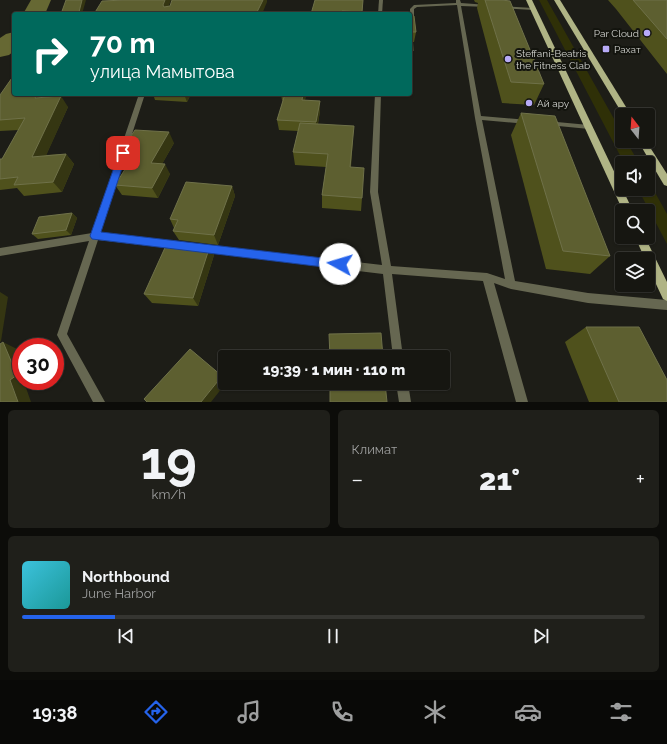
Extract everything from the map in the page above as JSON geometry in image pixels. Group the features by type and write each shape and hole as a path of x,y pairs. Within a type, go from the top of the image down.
{"main road":[{"path":"529,0 625,204"},
{"path":"557,0 623,108"},
{"path":"646,148 667,182"},
{"path":"643,244 667,295"}],"street":[{"path":"380,12 381,0"},
{"path":"412,12 412,9 416,6 459,2 490,6"},
{"path":"459,2 478,118 510,285"},
{"path":"498,6 533,8"},
{"path":"99,402 62,335 141,96"},
{"path":"378,96 374,192 397,350"},
{"path":"478,118 589,127"},
{"path":"0,252 95,236 386,270 487,277 510,285 588,298 667,305"},
{"path":"487,277 522,402"},
{"path":"403,390 405,402"}],"shaded area":[{"path":"539,0 547,0 615,121 615,146"},
{"path":"616,148 630,148 635,156 620,156"},
{"path":"655,193 667,214 667,244 655,221 655,204 646,204 642,196 655,196"}],"building":[{"path":"66,0 82,0 79,12 62,12"},
{"path":"165,0 163,5 164,7 170,6 172,0 263,0 257,12 95,12 102,1"},
{"path":"315,0 363,0 362,12 312,12"},
{"path":"485,0 510,1 544,84 511,82"},
{"path":"633,0 667,0 667,39"},
{"path":"412,16 414,16 416,32 412,32"},
{"path":"12,78 12,96 36,96 35,98 61,96 32,157 66,154 53,182 14,185 18,177 0,179 0,159 2,159 25,118 0,120 0,95"},
{"path":"284,96 303,96 302,100 320,101 316,122 277,120"},
{"path":"521,113 555,116 610,256 563,251"},
{"path":"300,123 354,126 350,167 364,168 362,198 322,195 328,154 293,152"},
{"path":"135,130 169,132 151,163 165,164 152,188 115,185 138,149 123,148"},
{"path":"186,182 232,186 214,235 173,231 178,220 170,219"},
{"path":"72,213 66,230 32,234 39,217"},
{"path":"168,241 210,246 193,298 144,294"},
{"path":"586,327 639,327 667,380 667,402 619,402"},
{"path":"381,333 382,350 330,350 329,334"},
{"path":"3,342 12,363 12,379 10,380 12,390 14,390 18,402 0,402 0,344"},
{"path":"190,349 218,373 218,381 201,402 147,402 144,399"},
{"path":"330,390 386,390 387,402 330,402"}],"waterway":[{"path":"35,12 41,0"},
{"path":"0,50 12,41"}],"place":[{"name":"Par Cloud","path":"647,33"},
{"name":"Рахат","path":"606,49"},
{"name":"Steffani-Beatris the Fitness Clab","path":"508,59"},
{"name":"Ай ару","path":"529,103"}],"route":[{"path":"123,153 95,236 340,264"}]}
